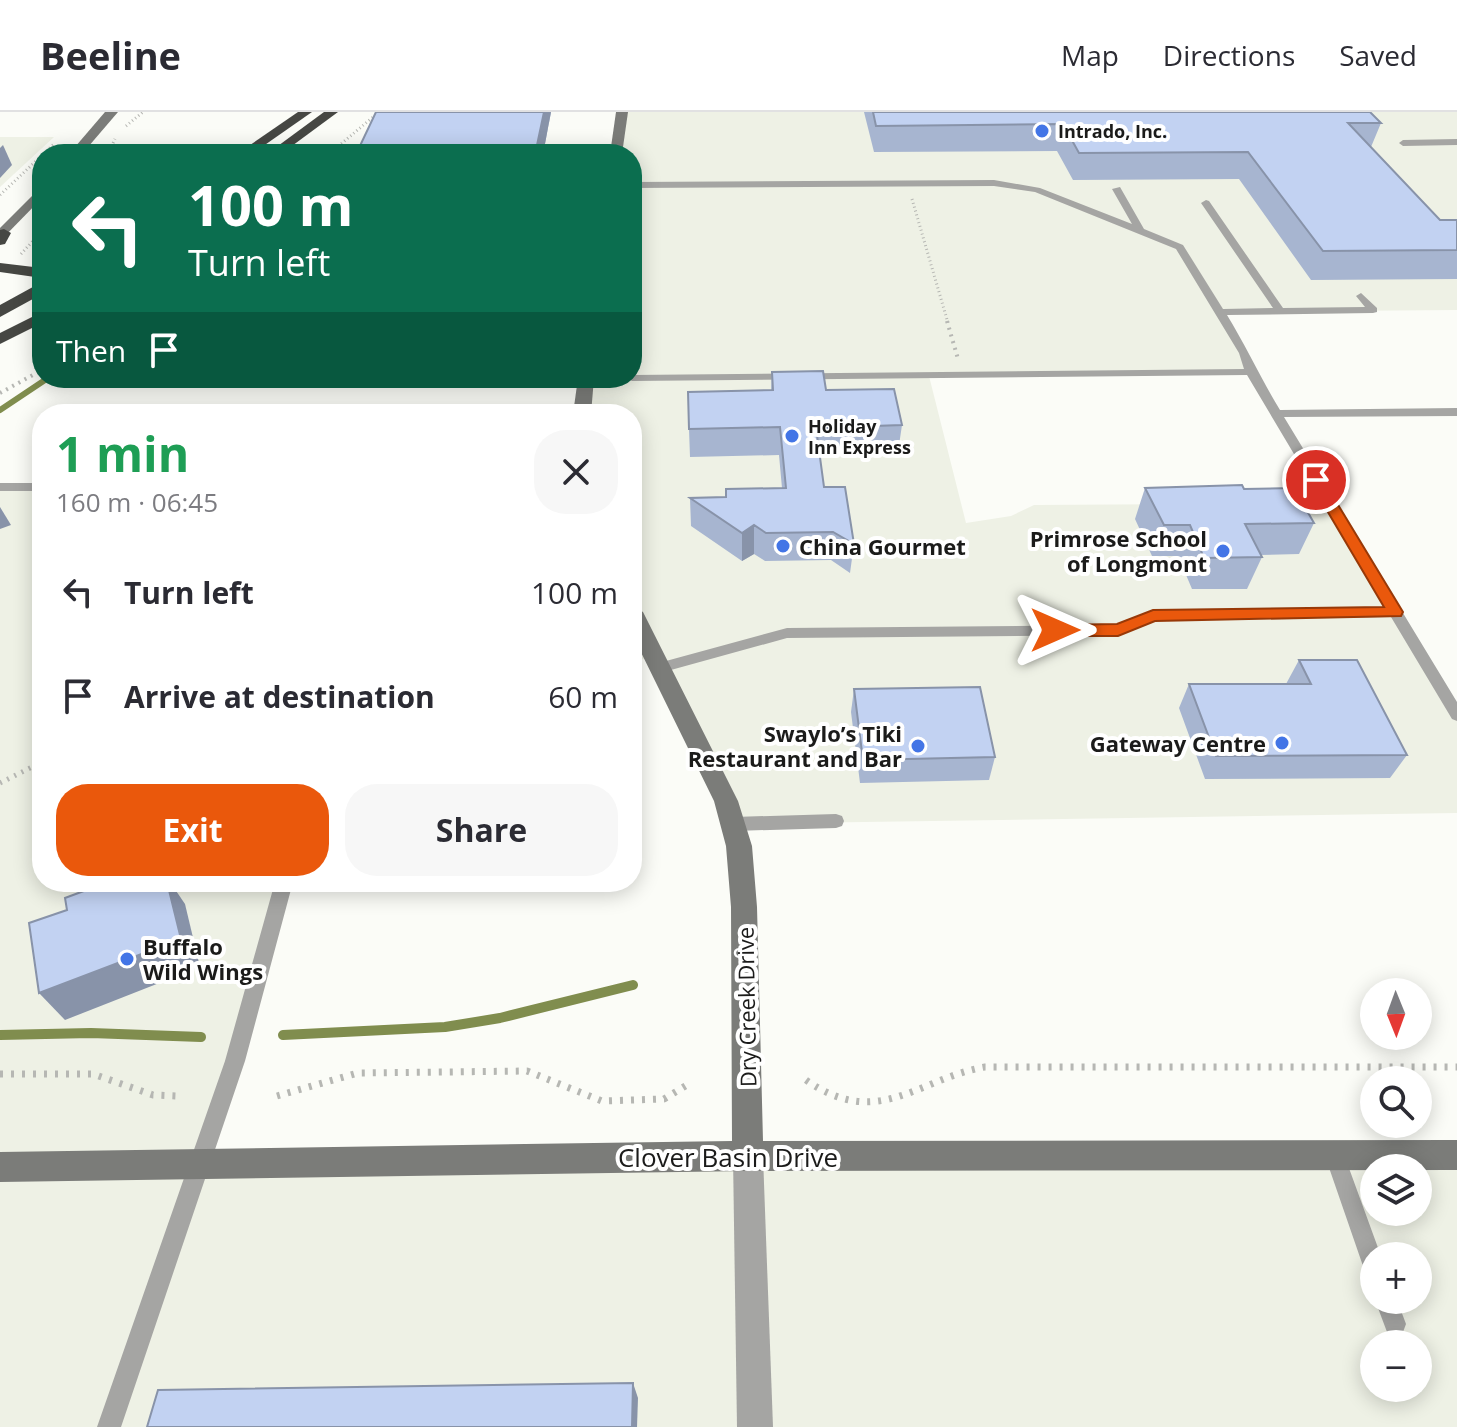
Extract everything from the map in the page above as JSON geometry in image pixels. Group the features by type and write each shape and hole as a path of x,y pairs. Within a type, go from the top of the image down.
{"highway":[{"path":"258,144 306,112"},
{"path":"287,144 332,112"},
{"path":"7,265 23,273 32,273"},
{"path":"0,312 32,293"},
{"path":"0,339 32,323"},
{"path":"0,348 32,324"}],"street":[{"path":"84,144 112,112"},
{"path":"617,144 622,112"},
{"path":"1,237 32,201"},
{"name":"Dry Creek Drive","path":"642,632 734,824 744,907 755,1427"},
{"name":"Clover Basin Drive","path":"0,1167 748,1156 1457,1155"}],"lane":[{"path":"1403,143 1457,142"},
{"path":"642,185 1021,186 1056,196 1180,247 1245,353 1251,372 1457,715"},
{"path":"1117,189 1139,229"},
{"path":"1206,203 1280,311"},
{"path":"1221,312 1373,310 1361,296"},
{"path":"642,378 1251,372"},
{"path":"1276,414 1457,412"},
{"path":"0,487 32,487"},
{"path":"660,668 787,633 1118,630 1153,615 1395,612"},
{"path":"734,824 836,821"},
{"path":"109,1427 235,1061 281,892"},
{"path":"1335,1156 1365,1242"},
{"path":"1391,1314 1395,1324"}],"path":[{"path":"126,127 143,112"},
{"path":"341,144 379,112"},
{"path":"113,144 117,137"},
{"path":"0,195 32,165"},
{"path":"907,184 963,375"},
{"path":"7,265 32,241"},
{"path":"0,393 32,375"},
{"path":"0,783 32,767"},
{"path":"806,1080 819,1092 841,1097 891,1099 911,1095 966,1070 985,1067 1457,1067"},
{"path":"277,1096 358,1073 527,1071 602,1101 664,1099 692,1082"},
{"path":"0,1074 93,1074 153,1095 177,1096"}],"shaded area":[{"path":"622,112 1457,112 1457,310 1222,312 1251,372 929,376 966,523 1011,516 1034,505 1330,503 1457,715 1457,813 734,824 653,656 642,659 642,404 583,404 585,388 642,388 642,144 617,144"},
{"path":"0,137 54,137 46,144 32,144 32,157 0,187"},
{"path":"0,485 32,485 32,892 282,892 204,1162 0,1164"},
{"path":"1432,1156 1457,1156 1457,1427 0,1427 0,1169 1360,1157 1360,1226 1432,1226"}],"building":[{"path":"376,112 544,112 537,144 361,144"},
{"path":"873,112 1370,112 1381,123 1348,123 1440,220 1457,220 1457,250 1323,251 1248,152 1079,153 1063,124 876,126"},
{"path":"823,371 826,390 894,389 902,425 816,428 824,487 845,487 854,544 833,532 766,533 754,525 742,533 690,498 726,497 726,489 786,488 780,427 689,429 688,392 773,390 772,372"},
{"path":"1242,485 1244,489 1294,488 1314,523 1245,524 1262,557 1204,558 1190,525 1164,525 1145,488"},
{"name":"Gateway Centre","path":"1299,660 1357,660 1407,755 1216,756 1189,684 1311,684"},
{"name":"Swaylo’s Tiki Restaurant and Bar","path":"980,687 995,757 863,760 854,689"},
{"path":"81,892 169,892 181,939 39,993 29,923 67,910 65,898"},
{"path":"633,1383 632,1427 147,1427 158,1390"}],"waterway":[{"path":"0,410 33,388"},
{"path":"283,1035 445,1027 500,1018 633,985"},
{"path":"0,1035 91,1033 201,1037"}],"place":[{"name":"Intrado, Inc.","path":"1042,131"},
{"name":"Holiday Inn Express","path":"792,436"},
{"name":"China Gourmet","path":"783,546"},
{"name":"Primrose School of Longmont","path":"1223,551"},
{"name":"Gateway Centre","path":"1282,743"},
{"name":"Swaylo’s Tiki Restaurant and Bar","path":"918,746"},
{"name":"Buffalo Wild Wings","path":"127,959"}],"route":[{"path":"1055,630 1118,630 1153,615 1395,612 1316,480"}]}
